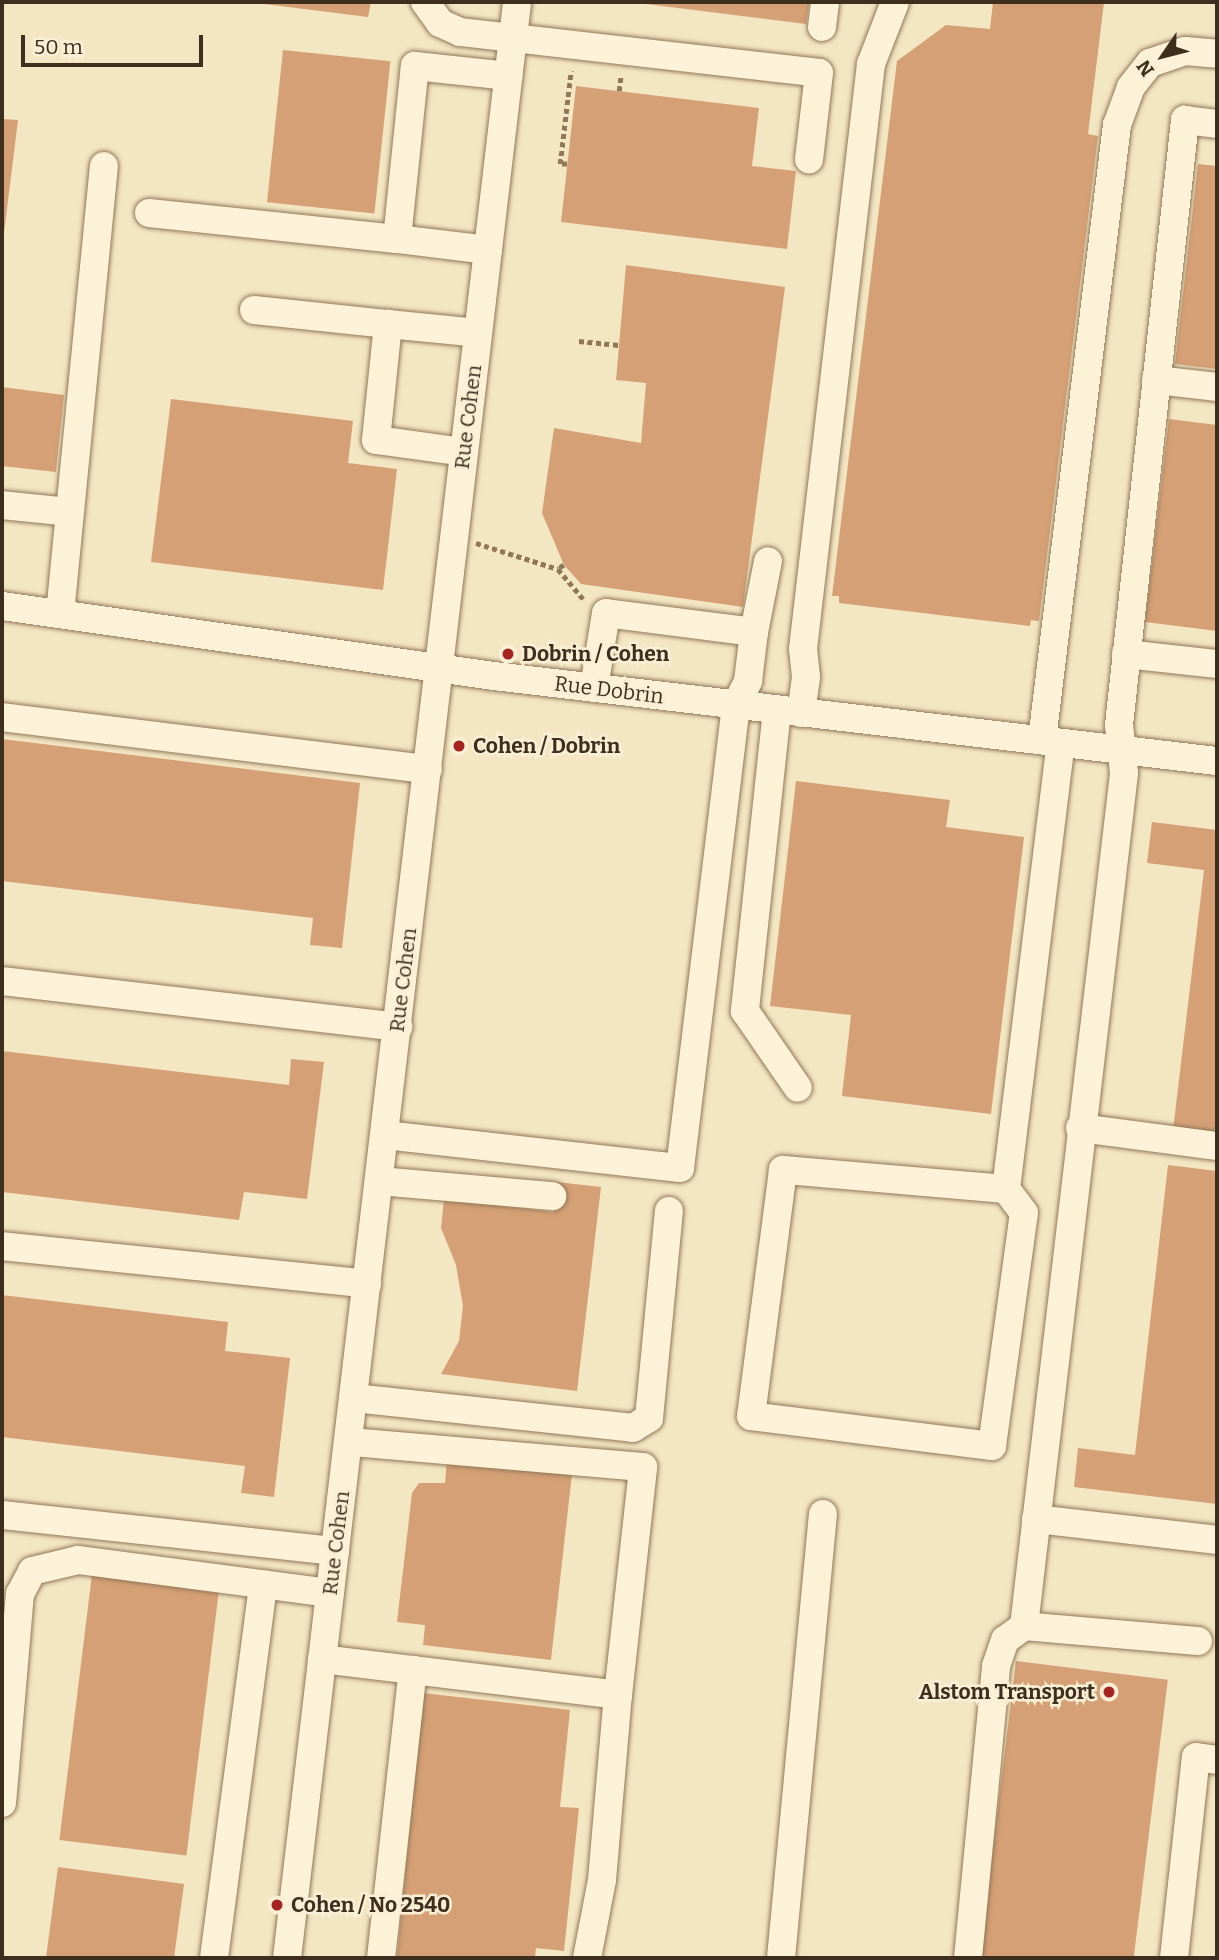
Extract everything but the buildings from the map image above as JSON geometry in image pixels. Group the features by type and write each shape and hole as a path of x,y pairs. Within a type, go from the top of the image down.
{"street":[{"path":"425,2 446,27 513,38 819,73 809,159"},
{"name":"Rue Cohen","path":"287,1958 517,2"},
{"path":"799,1088 745,1011 789,712 806,677 803,649 871,64 895,2"},
{"path":"1006,1189 783,1170 751,1416 992,1446 1024,1213 1006,1189 1117,125 1131,87 1150,63 1171,53 1211,53"},
{"path":"397,239 415,66 508,76"},
{"path":"1024,1626 1080,1128 1124,773 1121,749 1126,654 1185,120 1217,124"},
{"path":"60,614 104,166"},
{"path":"149,213 488,250"},
{"path":"254,310 478,333"},
{"path":"388,324 376,440 464,452"},
{"path":"1156,380 1217,387"},
{"path":"2,505 70,512"},
{"path":"385,1135 680,1168 736,705 748,681 754,632 768,561"},
{"name":"Rue Dobrin","path":"2,606 594,688 1217,761"},
{"path":"594,688 606,613 754,632"},
{"path":"1126,654 1217,664"},
{"path":"2,717 428,769"},
{"path":"2,981 398,1027"},
{"path":"1080,1128 1217,1146"},
{"path":"379,1181 552,1196"},
{"path":"354,1398 633,1428 649,1418 668,1211"},
{"path":"2,1246 367,1284"},
{"path":"349,1441 643,1467 618,1695 602,1880 587,1958"},
{"path":"781,1958 823,1514"},
{"path":"2,1515 335,1551"},
{"path":"1036,1519 1217,1540"},
{"path":"2,1803 20,1594 32,1571 78,1560 330,1593"},
{"path":"214,1958 263,1584"},
{"path":"968,1958 996,1666 1005,1640 1024,1626 1198,1641"},
{"path":"322,1660 618,1695"},
{"path":"381,1958 413,1670"},
{"path":"1174,1958 1196,1757 1217,1760"}],"path":[{"path":"567,164 560,164 572,68"},
{"path":"619,92 620,82"},
{"path":"579,341 619,345"},
{"path":"481,543 558,569 589,606"},
{"path":"558,569 564,565"}],"place":[{"name":"Dobrin / Cohen","path":"508,654"},
{"name":"Cohen / Dobrin","path":"459,746"},
{"name":"Alstom Transport","path":"1109,1692"},
{"name":"Cohen / No 2540","path":"277,1905"}]}
